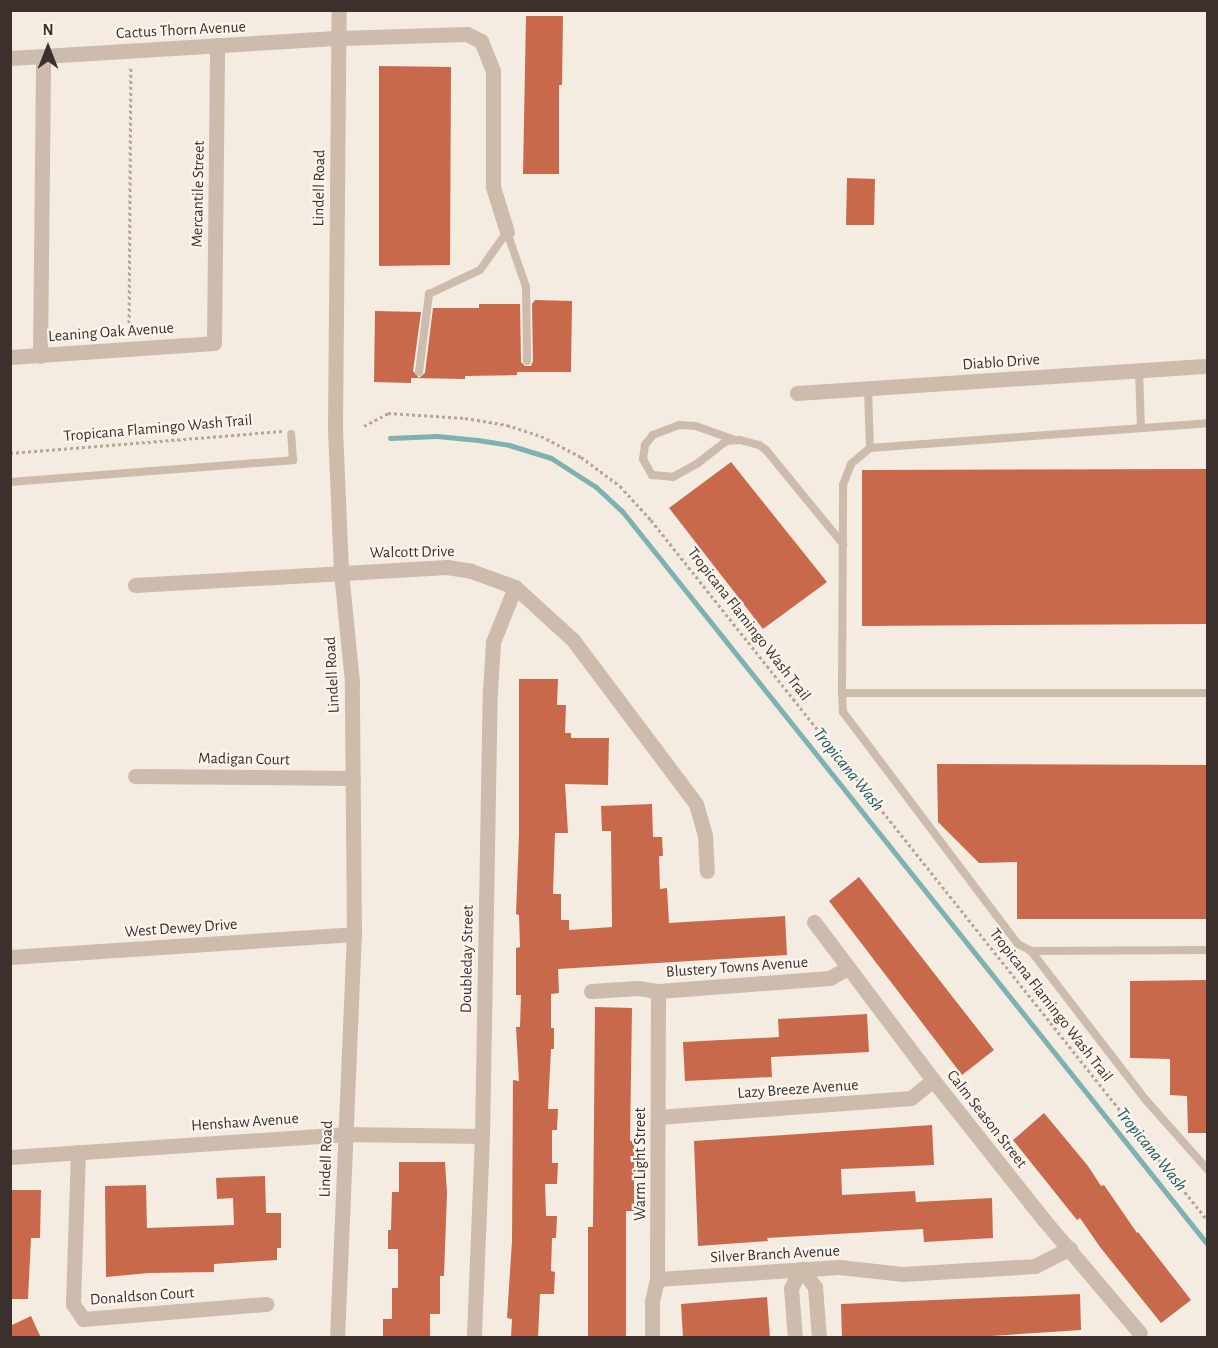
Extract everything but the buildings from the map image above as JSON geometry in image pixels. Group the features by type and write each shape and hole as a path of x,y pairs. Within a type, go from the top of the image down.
{"street":[{"name":"Lindell Road","path":"337,1338 354,933 352,682 341,572 335,392 339,10"},
{"name":"Cactus Thorn Avenue","path":"10,58 339,38 467,34 481,41 493,71 493,187 507,232"},
{"name":"Mercantile Street","path":"214,343 217,45"},
{"path":"40,356 43,56"},
{"name":"Leaning Oak Avenue","path":"10,357 214,343"},
{"name":"Diablo Drive","path":"797,393 1208,366"},
{"name":"Walcott Drive","path":"135,585 447,567 471,570 515,587 573,640 696,804 705,836 707,871"},
{"name":"Doubleday Street","path":"474,1335 482,1136 490,691 493,642 515,587"},
{"name":"Madigan Court","path":"135,776 353,778"},
{"name":"Calm Season Street","path":"814,922 933,1080 1140,1333"},
{"name":"West Dewey Drive","path":"10,957 354,933"},
{"name":"Blustery Towns Avenue","path":"591,991 638,988 658,991 830,978 848,968"},
{"name":"Warm Light Street","path":"652,1338 652,1301 657,1279 658,991"},
{"name":"Lazy Breeze Avenue","path":"658,1117 911,1098 933,1080"},
{"name":"Henshaw Avenue","path":"10,1157 345,1134 482,1136"},
{"name":"Donaldson Court","path":"78,1152 73,1304 83,1319 266,1304"},
{"name":"Silver Branch Avenue","path":"657,1279 839,1267 902,1274 1035,1266 1070,1248"},
{"path":"795,1338 791,1288 801,1269 815,1287 819,1338"}],"lane":[{"path":"507,232 526,287 527,361"},
{"path":"418,372 429,294 480,270 507,232"},
{"path":"1139,371 1141,427"},
{"path":"868,389 870,448"},
{"path":"1208,423 870,448 851,464 843,485 842,693 843,712 1018,944 1031,951 1145,1099 1208,1170"},
{"path":"735,440 721,444 698,463 672,477 652,474 643,459 645,445 653,435 679,425 696,426 766,450 843,544"},
{"path":"10,482 293,460 290,432"},
{"path":"842,693 1208,693"},
{"path":"1031,951 1208,950"}],"path":[{"path":"129,349 131,51"},
{"name":"Tropicana Flamingo Wash Trail","path":"364,426 388,413 465,418 507,425 541,436 580,457 620,486 651,520 1208,1221"},
{"name":"Tropicana Flamingo Wash Trail","path":"10,453 290,432"}],"waterway":[{"name":"Tropicana Wash","path":"390,438 437,436 478,440 509,445 551,458 596,487 622,511 1208,1245"}]}
